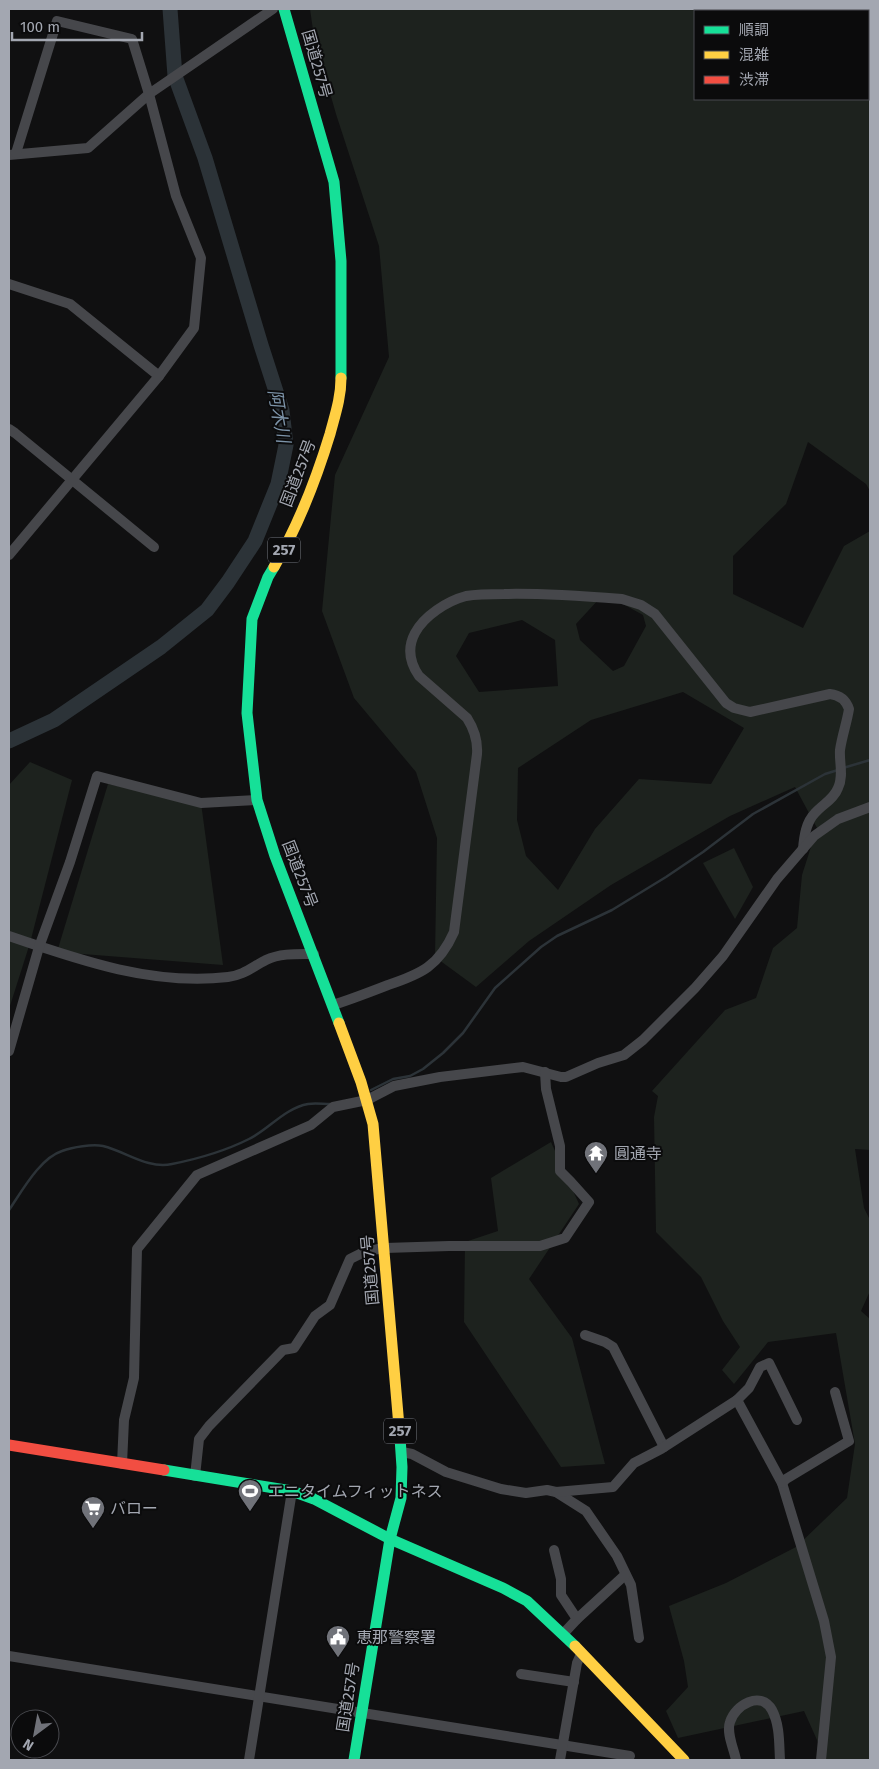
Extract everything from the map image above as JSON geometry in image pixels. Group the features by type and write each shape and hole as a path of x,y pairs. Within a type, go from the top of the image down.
{"main road":[{"name":"国道257号","path":"284,9 334,182 341,261 341,395 320,470 286,546 268,577 252,619 247,714 256,800 275,856 314,954 361,1082 373,1124 402,1452 401,1498 390,1539 354,1760"},
{"path":"9,1445 292,1492 314,1499 390,1539 519,1595 562,1634 684,1760"}],"street":[{"path":"9,555 158,376 194,328 201,258 176,196 149,94 132,39 57,21 12,154 88,148 149,94 273,9"},
{"path":"9,284 70,304 158,376"},
{"path":"9,430 16,433 154,547"},
{"path":"333,1005 418,974 432,964 448,945 454,932 477,754 477,740 467,718 429,685 415,670 410,656 410,648 414,635 423,622 434,612 455,600 475,595 524,594 622,599 640,605 655,614 726,703 734,708 750,712 830,694 845,700 849,708 841,747 841,774 838,789 811,818 804,835 803,848"},
{"path":"9,1051 39,947 70,862 97,776 201,803 256,800"},
{"path":"122,1464 124,1420 134,1378 137,1249 197,1174 311,1125 333,1107 367,1100 394,1086 440,1077 523,1067 566,1077 598,1063 624,1055 643,1040 695,988 723,956 777,879 814,836 838,819 870,807"},
{"path":"9,936 39,947 148,976 185,979 228,977 245,973 267,960 286,954 314,954"},
{"path":"195,1476 199,1438 283,1350 294,1348 315,1316 330,1305 350,1259 366,1252 385,1248 540,1246 565,1238 589,1202 560,1172 560,1146 546,1089 544,1072"},
{"path":"585,1335 613,1347 664,1447"},
{"path":"402,1452 412,1454 446,1472 501,1489 526,1493 547,1490 556,1492 613,1487 634,1463 664,1447 737,1400 749,1388 760,1367 769,1363 797,1420"},
{"path":"782,1483 849,1441 835,1392"},
{"path":"737,1400 782,1483 824,1620 830,1657 821,1760"},
{"path":"249,1760 292,1492"},
{"path":"556,1492 586,1511 617,1556 631,1585 639,1638"},
{"path":"554,1550 561,1579 561,1595 577,1619"},
{"path":"562,1634 625,1575"},
{"path":"560,1760 577,1663 581,1654"},
{"path":"9,1656 630,1756"},
{"path":"521,1674 574,1682"},
{"path":"736,1760 729,1730 730,1721 739,1709 756,1700 761,1700 769,1706 775,1719 780,1760"}],"shaded area":[{"path":"310,9 870,9 870,491 866,484 808,442 786,504 733,556 733,594 803,628 844,546 870,531 870,1150 855,1149 864,1208 870,1220 870,1291 861,1311 870,1319 870,1760 826,1760 804,1711 678,1738 666,1711 688,1687 684,1661 669,1606 726,1583 796,1547 847,1498 855,1444 836,1333 768,1342 734,1384 722,1370 740,1347 723,1321 701,1277 656,1232 654,1117 658,1096 652,1091 725,1010 756,998 773,948 797,928 802,875 817,828 795,787 730,816 611,885 529,941 476,987 435,957 437,838 416,772 354,698 322,611 335,475 389,357 379,246 336,114 314,37","holes":["612,598 643,615 646,626 624,666 613,671 580,640 576,624 599,599","522,620 555,640 558,686 479,692 456,656 469,633","683,692 744,728 711,784 639,779 595,829 558,890 526,856 517,820 518,768 591,720"]},
{"path":"30,762 72,780 30,943 9,1009 9,785"},
{"path":"108,784 201,803 223,965 57,952"},
{"path":"734,848 753,887 735,919 703,863"},
{"path":"551,1142 579,1204 529,1279 572,1338 605,1464 561,1467 464,1322 465,1242 498,1231 491,1178"}],"waterway":[{"name":"阿木川","path":"9,741 54,720 161,647 207,610 255,541 278,484 286,445 282,410 205,158 175,76 170,9"},
{"path":"843,768 870,760"},
{"path":"371,1090 393,1079 410,1076 423,1069 443,1053 463,1033 495,988 541,947 557,936 612,910 703,852 753,814 825,774 838,770"},
{"path":"9,1210 46,1160 62,1151 82,1146 103,1146 146,1162 163,1165 172,1164 212,1154 240,1143 256,1135 284,1114 300,1106 330,1104"}],"traffic: fast":[{"path":"284,9 334,182 341,261 341,378"},
{"path":"274,567 268,577 252,619 247,713 257,800 275,856 339,1023"},
{"path":"354,1760 390,1539 401,1498 402,1467 400,1438"},
{"path":"164,1470 292,1491 314,1499 390,1539 503,1588 527,1601 575,1646"}],"traffic: slow":[{"path":"274,567 299,519 319,468 337,406 341,378"},
{"path":"339,1023 361,1082 373,1124 400,1438"},
{"path":"575,1646 684,1760"}],"traffic: jam":[{"path":"9,1445 164,1470"}],"place":[{"name":"圓通寺","path":"596,1174"},
{"name":"エニタイムフィットネス","path":"250,1512"},
{"name":"バロー","path":"93,1529"},
{"name":"恵那警察署","path":"338,1658"}]}
